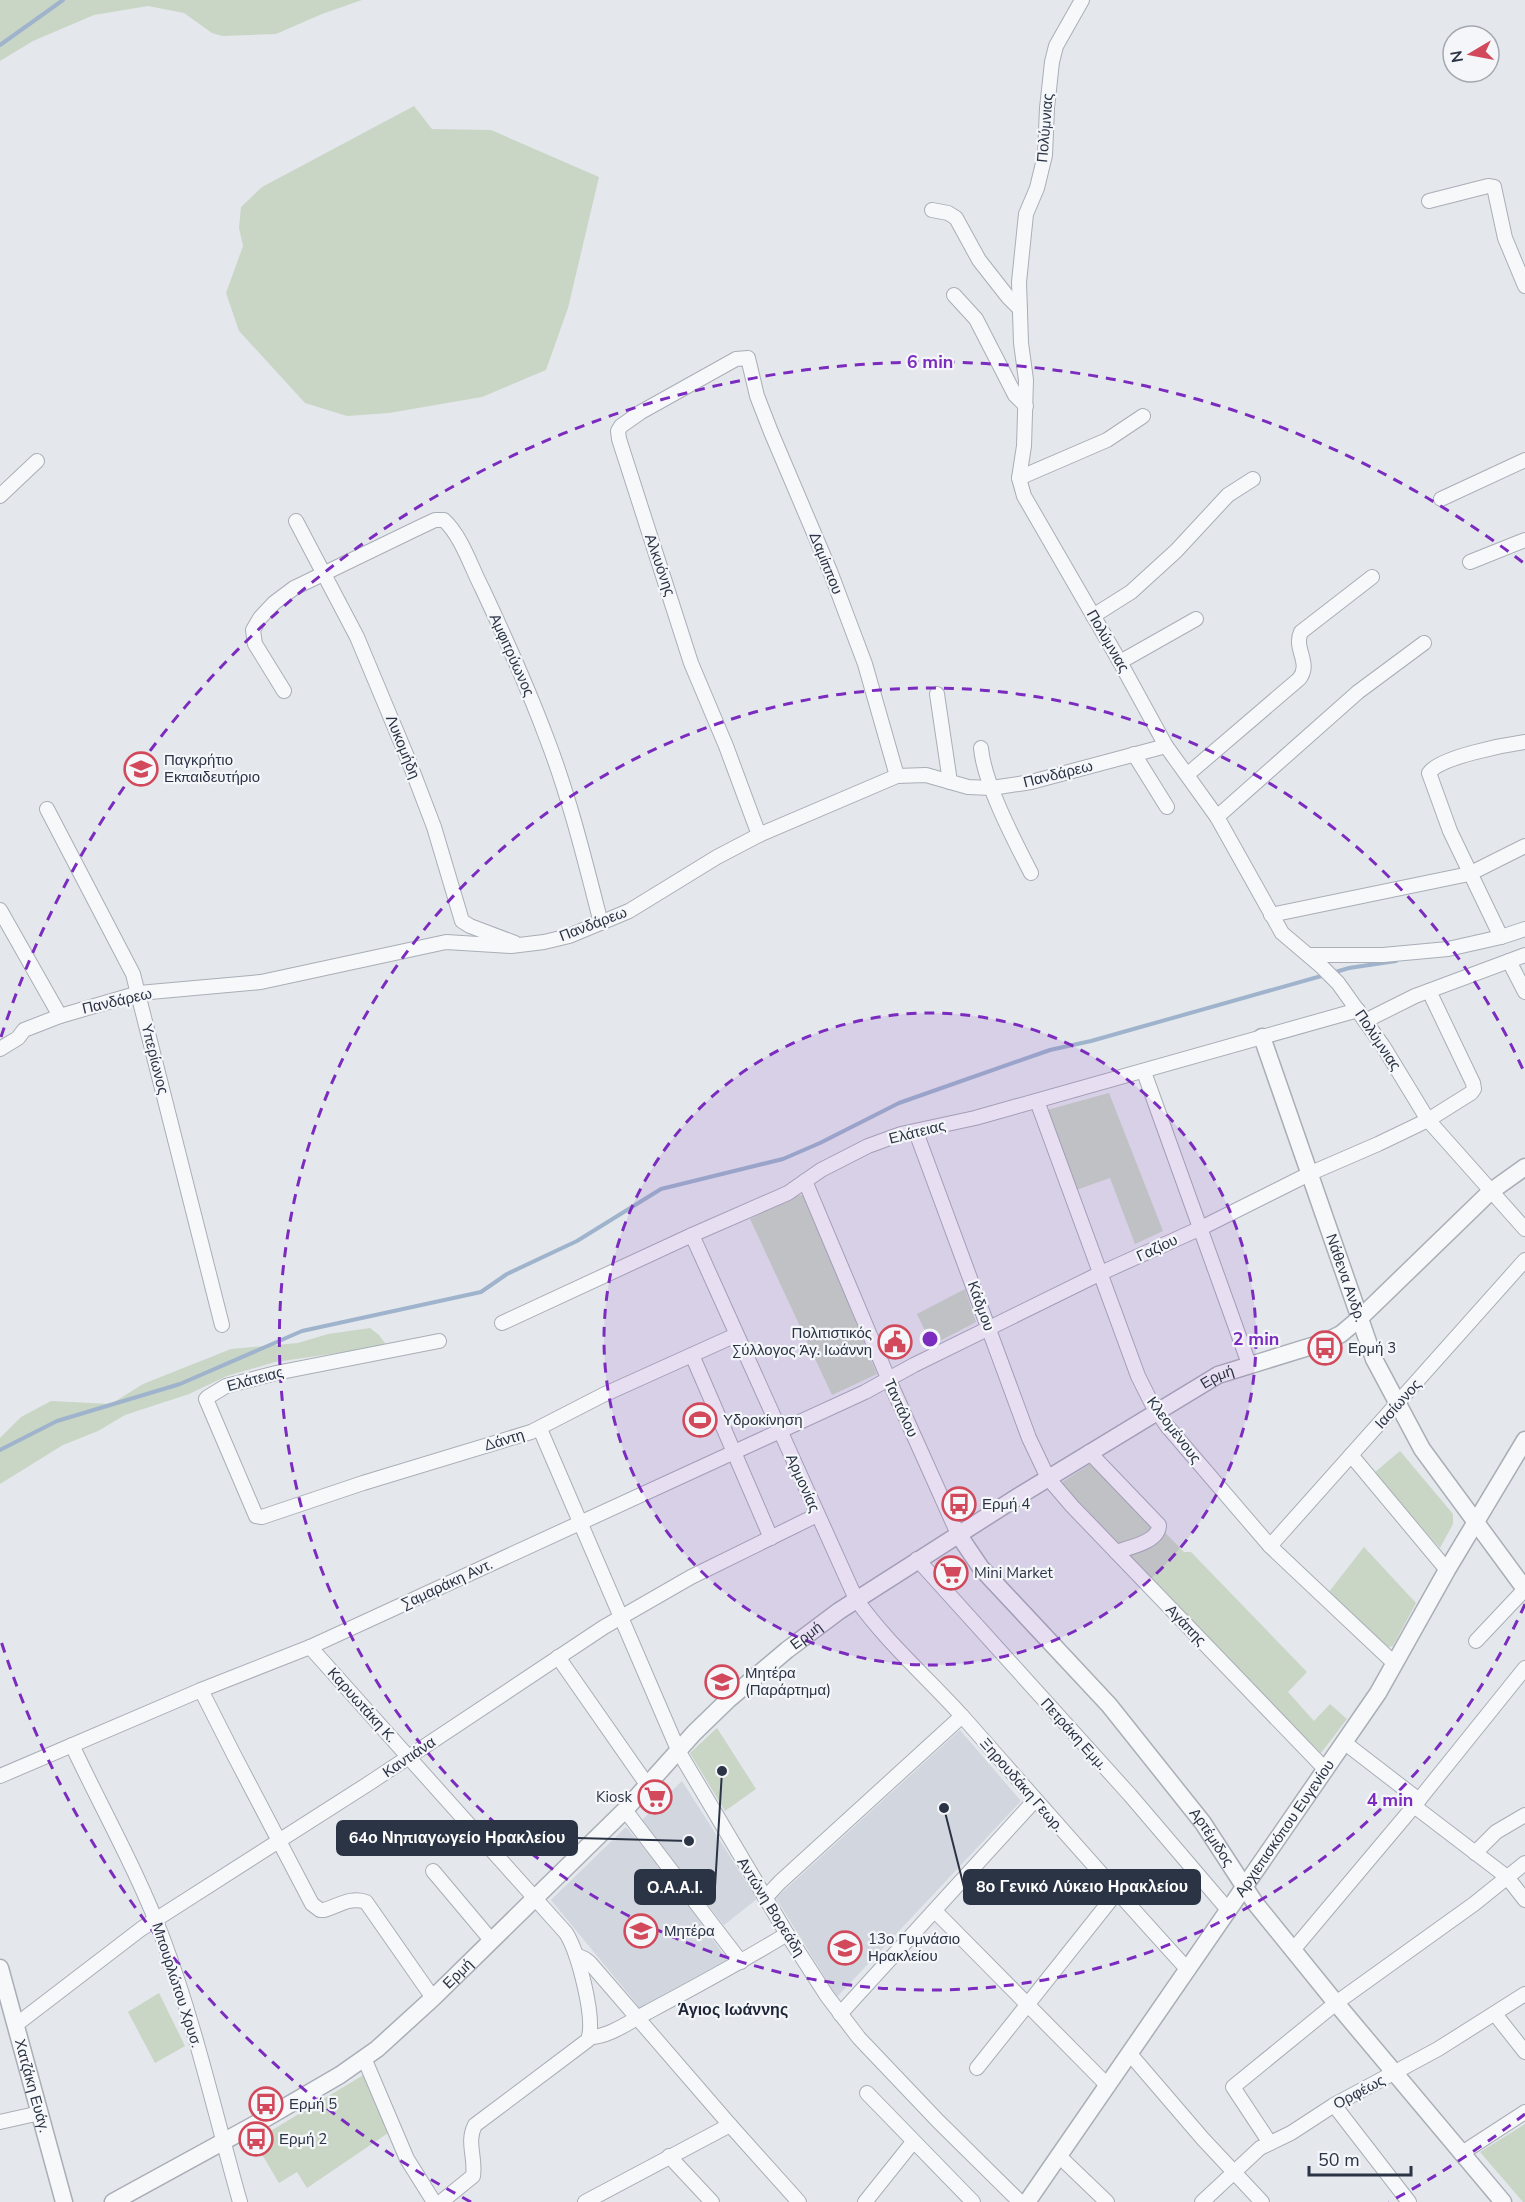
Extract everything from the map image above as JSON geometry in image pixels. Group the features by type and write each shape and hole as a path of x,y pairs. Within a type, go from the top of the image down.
{"street":[{"name":"Πολύμνιας","path":"1082,0 1056,46 1047,108 1045,155 1037,188 1026,214 1019,282 1021,343 1026,380 1026,406 1019,477 1027,503 1166,746 1217,818 1270,915 1285,937 1309,955 1338,983 1362,1016 1428,1120 1525,1229"},
{"path":"1429,201 1488,186 1494,187 1505,238 1525,286"},
{"path":"932,210 948,213 956,218 979,260 1020,309"},
{"path":"954,294 976,319 1015,394 1026,406"},
{"name":"Δαμίππου","path":"745,357 748,358 771,432 830,571 865,664 897,776"},
{"name":"Αλκυόνης","path":"745,357 728,363 641,412 621,426 618,431 691,663 726,746 759,835"},
{"path":"1019,477 1107,440 1143,416"},
{"path":"0,496 37,460"},
{"path":"1441,500 1525,460"},
{"path":"1093,616 1131,592 1176,551 1228,495 1253,479"},
{"name":"Λυκομήδη","path":"296,520 357,637 408,759 434,827 462,921 524,945"},
{"name":"Αμφιτρύωνος","path":"284,691 258,649 253,630 260,618 280,597 294,588 435,520 444,520 462,546 494,613 548,740 566,794 602,923"},
{"path":"1470,562 1525,540"},
{"path":"1188,774 1293,686 1304,671 1304,661 1298,643 1301,632 1372,577"},
{"path":"1120,662 1196,619"},
{"path":"1217,818 1358,692 1424,643"},
{"path":"937,694 950,782"},
{"path":"1501,937 1450,831 1429,773 1436,766 1450,760 1491,748 1525,742"},
{"name":"Πανδάρεω","path":"0,1049 18,1038 24,1030 60,1016 139,993 261,982 446,942 501,946 524,945 558,939 602,923 645,902 717,857 759,835 897,776 926,775 968,787 993,788 1031,782 1166,746"},
{"path":"981,748 984,764 1009,829 1031,873"},
{"path":"1134,754 1167,807"},
{"name":"Υπερίωνος","path":"47,809 126,958 139,993 222,1325"},
{"path":"1270,915 1469,874 1525,846"},
{"path":"0,910 60,1016"},
{"path":"1309,955 1383,955 1448,949 1525,929"},
{"name":"Ελάτειας","path":"502,1323 788,1193 821,1170 859,1149 901,1134 1037,1101 1262,1037 1362,1016 1525,955"},
{"path":"1509,961 1525,992"},
{"name":"Γαζίου","path":"888,1378 1101,1273 1428,1120 1471,1093 1474,1089 1473,1083 1429,991"},
{"name":"Νάθενα Ανδρ.","path":"1262,1037 1374,1359 1422,1449 1525,1589"},
{"path":"1144,1072 1249,1364"},
{"name":"Κλεομένους","path":"1037,1101 1138,1376 1156,1410 1198,1464 1270,1546 1395,1664"},
{"name":"Κάδμου","path":"916,1132 1029,1438 1048,1478"},
{"name":"Ερμή","path":"113,2202 314,2091 364,2058 433,1998 625,1810 694,1733 728,1700 787,1650 856,1599 1156,1410 1218,1374 1325,1341 1347,1330 1490,1192 1525,1167"},
{"name":"Ταντάλου","path":"804,1181 958,1534"},
{"name":"Αρμονίας","path":"692,1235 856,1599"},
{"name":"Ιασίωνος","path":"1270,1546 1525,1260"},
{"name":"Δάντη","path":"262,1518 363,1483 540,1429 603,1395 736,1335"},
{"name":"Ελάτειας","path":"262,1518 256,1516 213,1418 206,1400 208,1396 226,1386 276,1372 439,1341"},
{"path":"692,1355 771,1538"},
{"name":"Σαμαράκη Αντ.","path":"0,1776 201,1690 310,1647 865,1392 888,1378"},
{"name":"Αντώνη Βορεάδη","path":"540,1429 619,1618 679,1752 787,1934 840,2014 859,2038 1020,2202"},
{"name":"Αρχιεπισκόπου Ευγενίου","path":"1027,2202 1345,1743 1395,1664 1447,1570 1525,1440"},
{"path":"1089,1452 1156,1520 1160,1529 1153,1538 1116,1552"},
{"path":"1351,1455 1447,1570"},
{"name":"Αγάπης","path":"1048,1478 1326,1770"},
{"name":"Καντιάνα","path":"16,2024 119,1945 156,1920 279,1842 619,1618 691,1577 817,1515"},
{"name":"Αρτέμιδος","path":"958,1534 981,1568 1083,1675 1124,1724 1203,1823 1233,1865 1245,1888 1293,1950 1503,2202"},
{"name":"Πετράκη Εμμ.","path":"918,1559 1130,1796 1229,1911"},
{"path":"1476,1641 1525,1589"},
{"name":"Ξηρουδάκη Γεωρ.","path":"856,1599 881,1630 962,1716 1188,1970"},
{"name":"Καρυωτάκη Κ.","path":"310,1647 566,1933 576,1955 590,2014 589,2037"},
{"path":"558,1657 648,1786"},
{"path":"1293,1950 1417,1803 1525,1668"},
{"path":"201,1690 304,1890 316,1907 324,1910 356,1899 363,1900 433,1998"},
{"path":"765,1898 962,1716"},
{"path":"1345,1743 1507,1877 1525,1900"},
{"name":"Μπουρλώτου Χρυσ.","path":"72,1745 156,1920 181,1990 240,2202"},
{"path":"840,2014 1035,1800"},
{"path":"625,1810 741,1962"},
{"path":"1476,1853 1496,1832 1525,1815"},
{"path":"1270,2143 1233,2087 1336,2003 1474,1904 1525,1863"},
{"path":"433,1871 491,1940"},
{"path":"977,2068 1117,1892"},
{"path":"935,1911 1108,2086"},
{"path":"441,2202 473,2176 470,2138 475,2125 582,2045 589,2037 605,2034 636,2018 741,1962 787,1934"},
{"name":"Καρυωτάκη Κ.","path":"576,1955 590,1963 730,2126 799,2202"},
{"name":"Χατζάκη Ευάγ.","path":"0,1968 4,1997 16,2024 64,2202"},
{"name":"Ορφέως","path":"1202,2202 1260,2148 1291,2133 1334,2105 1395,2073 1525,1994"},
{"path":"1495,2014 1525,2052"},
{"path":"1130,2054 1262,2202"},
{"path":"364,2058 407,2159 434,2202"},
{"path":"867,2093 973,2202"},
{"path":"1334,2105 1408,2202"},
{"path":"1462,2152 1525,2112"},
{"path":"0,2122 40,2113"},
{"path":"585,2202 730,2126"},
{"path":"865,2202 913,2142"},
{"path":"669,2156 712,2202"},
{"path":"1059,2156 1107,2202"}],"shaded area":[{"path":"960,1730 1021,1801 837,1997 776,1898"},
{"path":"682,1781 757,1899 724,1925 641,1821"},
{"name":"Μητέρα","path":"626,1827 669,1878 728,1961 640,2008 551,1900"}],"green space":[{"path":"0,0 362,0 276,34 222,36 212,33 184,13 148,6 94,15 33,41 0,61"},
{"path":"414,106 432,129 491,130 599,177 568,308 546,370 482,397 389,413 347,416 305,403 239,331 226,293 243,246 239,228 241,207 262,187"},
{"path":"1109,1093 1163,1231 1135,1244 1110,1178 1076,1190 1047,1110"},
{"path":"795,1196 805,1197 877,1374 832,1395 750,1219"},
{"path":"965,1289 976,1322 932,1345 917,1314"},
{"path":"370,1328 387,1346 275,1362 227,1376 189,1394 125,1415 98,1431 63,1445 0,1484 0,1438 21,1417 51,1401 111,1404 143,1384 231,1349 298,1343 328,1334"},
{"path":"1400,1451 1453,1514 1453,1524 1440,1548 1374,1473"},
{"path":"1095,1461 1184,1552 1191,1552 1307,1672 1288,1692 1314,1721 1330,1704 1347,1719 1321,1753 1059,1484"},
{"path":"1364,1547 1416,1603 1393,1646 1388,1647 1328,1593"},
{"path":"717,1728 756,1789 725,1811 690,1753"},
{"path":"159,1993 185,2046 155,2063 128,2012"},
{"path":"365,2074 388,2133 307,2188 297,2172 279,2183 254,2141"},
{"path":"1525,2124 1525,2202 1523,2202 1480,2152"}],"waterway":[{"path":"0,45 63,0"},
{"path":"1332,973 1396,961"},
{"path":"0,1450 57,1421 180,1384 302,1331 481,1292 507,1274 577,1241 661,1189 783,1159 899,1103 1050,1050 1091,1041 1325,975"}],"place":[{"name":"Παγκρήτιο Εκπαιδευτήριο","path":"141,769"},
{"name":"Πολιτιστικός Σύλλογος Άγ. Ιωάννη","path":"895,1342"},
{"name":"Ερμή 3","path":"1325,1348"},
{"name":"Υδροκίνηση","path":"700,1420"},
{"name":"Ερμή 4","path":"959,1504"},
{"name":"Mini Market","path":"951,1573"},
{"name":"Μητέρα (Παράρτημα)","path":"722,1682"},
{"name":"Ο.Α.Α.Ι.","path":"722,1771"},
{"name":"Kiosk","path":"655,1797"},
{"name":"8ο Γενικό Λύκειο Ηρακλείου","path":"944,1808"},
{"name":"64ο Νηπιαγωγείο Ηρακλείου","path":"689,1841"},
{"name":"Μητέρα","path":"641,1931"},
{"name":"13o Γυμνάσιο Ηρακλείου","path":"845,1948"},
{"name":"Ερμή 5","path":"266,2104"},
{"name":"Ερμή 2","path":"256,2139"}],"district":[{"name":"Άγιος Ιωάννης","path":"733,2010"}]}
